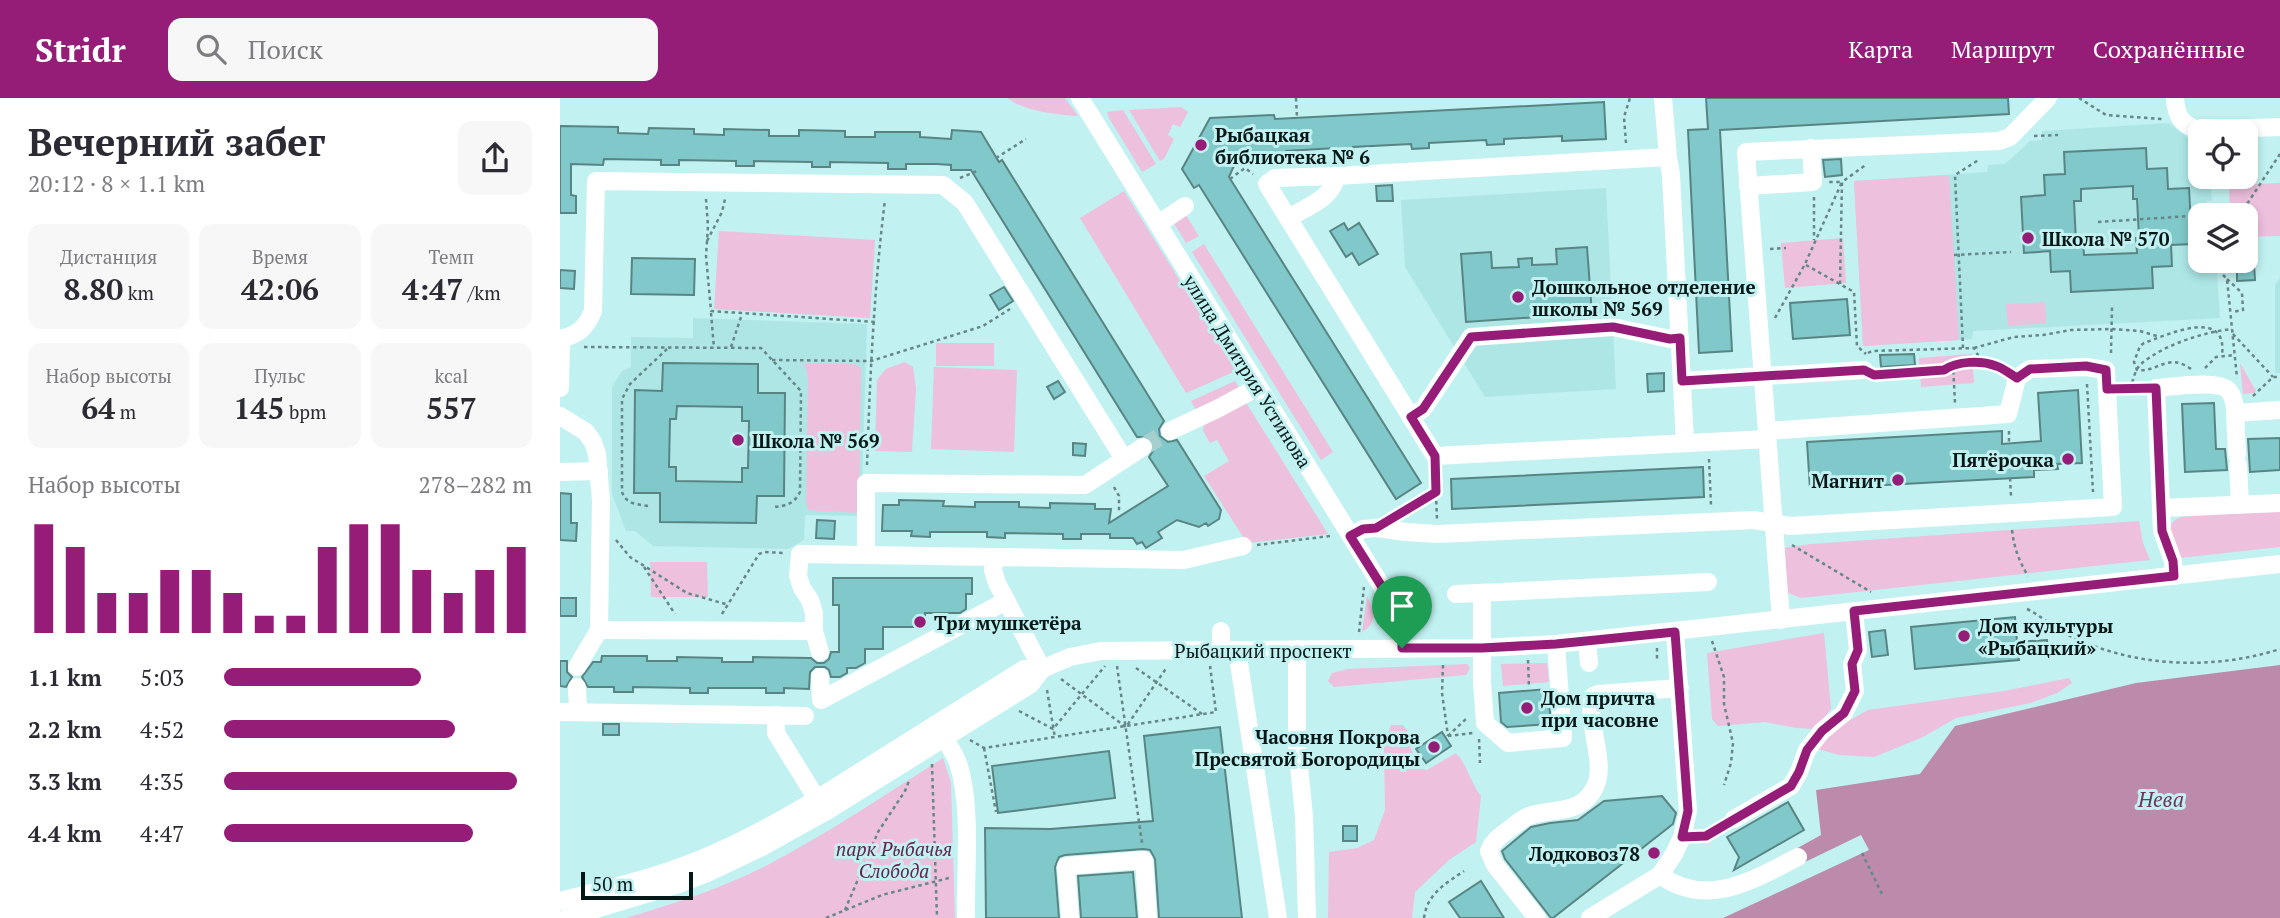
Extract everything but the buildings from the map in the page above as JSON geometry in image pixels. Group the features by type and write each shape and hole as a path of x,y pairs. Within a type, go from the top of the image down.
{"street":[{"name":"улица Дмитрия Устинова","path":"1080,98 1258,387 1342,535 1394,606 1402,625 1402,648"},
{"path":"1663,98 1671,174 1685,442"},
{"path":"1781,620 1746,152 1999,141 2010,137 2048,98"},
{"path":"2175,98 2179,119 2198,130 2280,131"},
{"path":"1748,186 1813,182 1811,148"},
{"path":"1342,535 1376,528 1438,534 1754,520 1774,529 2113,507 2106,370 2086,366 2030,369 2017,378 2008,414 1708,442 1435,456 1267,184 1275,178 1668,157"},
{"path":"1288,218 1331,192 1336,176"},
{"path":"560,388 560,339 575,335 587,326 593,311 596,181 943,185 965,203 1124,459"},
{"path":"1158,224 1185,206"},
{"path":"1411,417 1423,409 1471,337 1613,327 1670,339 1680,338"},
{"path":"1682,381 1763,377 1860,365"},
{"path":"2174,576 2173,561 2162,531 2156,388 2218,384 2229,390 2234,401 2240,505"},
{"path":"1170,430 1258,387"},
{"path":"2235,413 2280,410"},
{"path":"560,416 586,432 593,442 599,471 599,630 577,667"},
{"path":"866,554 866,483 1084,485 1143,447"},
{"path":"560,472 599,471"},
{"path":"2161,509 2280,502"},
{"path":"820,652 814,631 814,613 798,576 800,554 1184,560 1243,546"},
{"path":"995,557 993,570 1044,678"},
{"name":"Рыбацкий проспект","path":"566,918 647,895 707,873 790,833 821,806 940,731 1024,669 1044,678 1070,657 1101,651 1482,648 1556,644 2280,564"},
{"path":"1456,594 1708,582"},
{"path":"1482,594 1485,723 1508,743 1563,738 1556,644"},
{"path":"820,677 821,700 1006,601"},
{"path":"1734,819 1791,786 1807,750 1822,731 1844,713 1855,691 1852,664 1858,650 1854,611"},
{"path":"599,630 814,631"},
{"path":"1590,918 1660,875 1682,837 1688,811 1675,632"},
{"path":"1587,641 1589,663"},
{"path":"1222,648 1278,918"},
{"path":"1297,649 1297,746 1304,816 1307,918"},
{"path":"577,687 569,712 805,716"},
{"path":"1537,918 1494,865 1489,851 1493,843 1527,817 1580,805 1595,788 1599,776 1591,710 1593,696 1680,688"},
{"path":"776,716 776,733 821,806"},
{"path":"940,731 958,764 962,781 966,827 967,918"},
{"name":"Рыбацкий проспект","path":"560,901 642,880 701,859 821,806"},
{"path":"1660,875 1674,886 1700,891 1729,889 1798,857"},
{"path":"1070,918 1066,866 1144,860 1148,918"}],"path":[{"path":"1296,98 1297,117"},
{"path":"1627,159 1624,117 1630,98"},
{"path":"2079,98 2106,115 2179,119"},
{"path":"996,158 1026,139"},
{"path":"1963,348 1956,255 1955,175 1991,152 1999,141"},
{"path":"2248,203 2280,153"},
{"path":"1773,321 1805,264 1842,182 1874,159"},
{"path":"1230,178 1245,168 1267,184"},
{"path":"704,182 714,348"},
{"path":"707,242 722,212 729,182"},
{"path":"1814,240 1813,182 1842,182"},
{"path":"1840,284 1842,182"},
{"path":"866,483 871,360 887,184"},
{"path":"2098,222 2188,216"},
{"path":"881,233 887,233"},
{"path":"1956,255 2011,252"},
{"path":"1805,264 1854,292 1860,365 1874,375 1944,370 1953,364 1983,364 1996,365 2017,378"},
{"path":"2223,275 2242,293 2244,310 2231,312"},
{"path":"2227,279 2238,387"},
{"path":"772,360 871,360 983,326 1026,299"},
{"path":"2106,370 2111,357 2112,307"},
{"path":"711,312 875,322"},
{"path":"731,348 742,314"},
{"path":"2137,370 2134,362 2140,346 2193,327 2201,326 2214,331 2222,342 2222,355"},
{"path":"1860,365 1872,351 1974,348 2014,337 2071,330 2140,331 2161,337"},
{"path":"2107,389 2130,389 2139,365 2173,346 2214,331 2232,331 2273,377"},
{"path":"561,346 761,348 801,391 800,492 796,500 786,506 773,507"},
{"path":"648,506 629,503 622,492 622,399 629,384 668,348"},
{"path":"1974,348 1983,364"},
{"path":"2201,373 2211,360 2222,355 2235,355"},
{"path":"2137,370 2173,362 2194,371"},
{"path":"1953,364 1956,417"},
{"path":"2086,366 2094,508"},
{"path":"2235,413 2273,377 2280,377"},
{"path":"1708,442 1712,522"},
{"path":"1435,456 1438,534"},
{"path":"1105,472 1119,496 1119,512"},
{"path":"1376,528 1436,492"},
{"path":"2012,513 2014,548 2029,576"},
{"path":"1774,529 1873,593"},
{"path":"601,531 615,539 630,557 687,593 729,605"},
{"path":"1243,546 1342,535"},
{"path":"711,632 759,554 800,554"},
{"path":"644,566 687,631"},
{"path":"1359,635 1364,583"},
{"path":"2026,608 2050,625 2092,646 2151,661 2211,661 2280,649"},
{"path":"1712,642 1724,677 1724,704 1733,743 1731,763 1724,785"},
{"path":"967,738 984,748 1216,712 1222,648"},
{"path":"1657,648 1657,659"},
{"path":"1528,660 1530,688"},
{"path":"1053,729 1108,662"},
{"path":"1116,662 1144,860"},
{"path":"1128,662 1202,715"},
{"path":"1126,727 1171,662"},
{"path":"1443,662 1442,693 1448,736 1483,702"},
{"path":"1044,678 1055,738"},
{"path":"1061,679 1126,727"},
{"path":"1013,708 1053,729"},
{"path":"1478,732 1480,763"},
{"path":"984,748 996,812"},
{"path":"932,761 937,918"},
{"path":"845,910 878,832 905,791 911,774"},
{"path":"1682,837 1706,836 1734,819"},
{"path":"1862,853 1883,896"},
{"path":"1424,918 1425,906 1435,891 1464,871"},
{"path":"826,918 882,895 965,874"},
{"path":"836,918 838,913"}],"shaded area":[{"name":"Школа № 570","path":"2169,123 2188,138 2188,189 2211,189 2212,201 2188,203 2188,273 2217,273 2220,318 1973,331 1972,339 1863,346 1854,181 1987,172 1988,165 2005,164 2030,141 2042,140 2042,131"},
{"name":"Дошкольное отделение школы № 569","path":"1606,188 1616,389 1485,397 1405,267 1401,200"},
{"path":"2280,278 2280,373 2275,373 2275,285"},
{"name":"Школа № 569","path":"693,318 867,324 861,516 805,515 804,540 788,549 653,546 635,531 626,531 612,494 612,387 622,371 631,367 631,337 693,338"}],"green space":[{"path":"1007,98 1065,98 1078,116 1032,109"},
{"path":"1181,107 1188,112 1180,127 1173,124 1168,135 1174,139 1164,159 1160,161 1129,110"},
{"path":"1123,110 1156,164 1142,172 1107,112"},
{"path":"1949,175 1959,340 1863,346 1854,181"},
{"path":"2280,183 2280,236 2258,237 2258,203 2230,203 2229,189 2258,189 2258,184"},
{"path":"1124,191 1236,371 1186,393 1080,218"},
{"path":"1184,212 1199,236 1186,243 1172,220"},
{"path":"719,231 875,240 870,318 714,309"},
{"path":"1843,238 1846,283 1785,288 1781,243"},
{"path":"1204,244 1333,452 1321,460 1192,252"},
{"path":"2045,302 2046,323 2008,326 2006,304"},
{"path":"936,343 994,343 994,366 936,366"},
{"path":"1972,354 1974,383 1921,387 1919,358"},
{"path":"905,362 913,367 916,388 912,452 875,451 877,380 886,369"},
{"path":"2240,363 2256,391 2254,393 2243,394"},
{"path":"805,364 855,364 861,368 859,513 808,510 808,379"},
{"path":"934,367 1017,370 1014,452 931,449"},
{"path":"1235,381 1241,391 1196,410 1191,401"},
{"path":"1245,401 1328,534 1247,543 1204,476 1229,461 1217,440 1210,443 1203,431 1204,422"},
{"path":"2280,511 2280,547 2180,558 2172,540 2170,529 2175,520 2181,517"},
{"path":"2139,521 2143,543 2150,560 1801,598 1788,593 1783,548"},
{"path":"650,562 707,562 708,597 651,597"},
{"path":"1367,596 1373,616 1371,625 1362,632"},
{"path":"1824,633 1831,709 1815,729 1765,722 1718,726 1712,719 1707,653"},
{"path":"1547,663 1549,682 1503,686 1501,664"},
{"path":"1467,664 1470,668 1466,675 1334,687 1328,681 1332,673 1348,669"},
{"path":"2069,678 2072,683 2057,693 2031,703 1956,718 1923,737 1874,757 1839,755 1818,749 1836,728 1868,710 2004,691"},
{"path":"1391,725 1403,725 1413,738 1410,746 1419,768 1427,770 1456,753 1460,758 1481,796 1476,842 1449,860 1415,892 1412,918 1328,918 1329,852 1357,848 1374,840 1385,810 1384,746"},
{"name":"парк Рыбачья Слобода","path":"943,758 951,783 955,918 626,918 702,893 757,870 839,824"}],"water":[{"name":"Нева","path":"2280,665 2280,918 1723,918 1869,850 1861,835 1801,864 1794,850 1821,835 1816,790 1920,774 1955,726 2136,683"}],"tunnel":[{"path":"1143,447 1170,431"}],"place":[{"name":"Рыбацкая библиотека № 6","path":"1201,145"},
{"name":"Школа № 570","path":"2028,238"},
{"name":"Дошкольное отделение школы № 569","path":"1518,297"},
{"name":"Школа № 569","path":"738,440"},
{"name":"Пятёрочка","path":"2068,459"},
{"name":"Магнит","path":"1898,480"},
{"name":"Три мушкетёра","path":"920,622"},
{"name":"Дом культуры «Рыбацкий»","path":"1964,636"},
{"name":"Дом причта при часовне","path":"1527,708"},
{"name":"Часовня Покрова Пресвятой Богородицы","path":"1434,747"},
{"name":"Лодковоз78","path":"1654,853"}],"route":[{"path":"1613,327 1670,339 1680,338 1682,381 1864,370 1874,375 1944,370 1953,364 1980,363 1996,365 2017,378 2030,369 2086,366 2106,370 2107,389 2156,388 2162,531 2173,561 2174,576 1854,611 1858,650 1852,664 1855,691 1844,713 1822,731 1807,750 1791,786 1706,836 1682,837 1688,811 1675,632 1556,644 1402,648 1402,625 1394,606 1350,536 1363,529 1376,528 1436,492 1435,456 1411,417 1423,409 1471,337 1613,327"}]}
